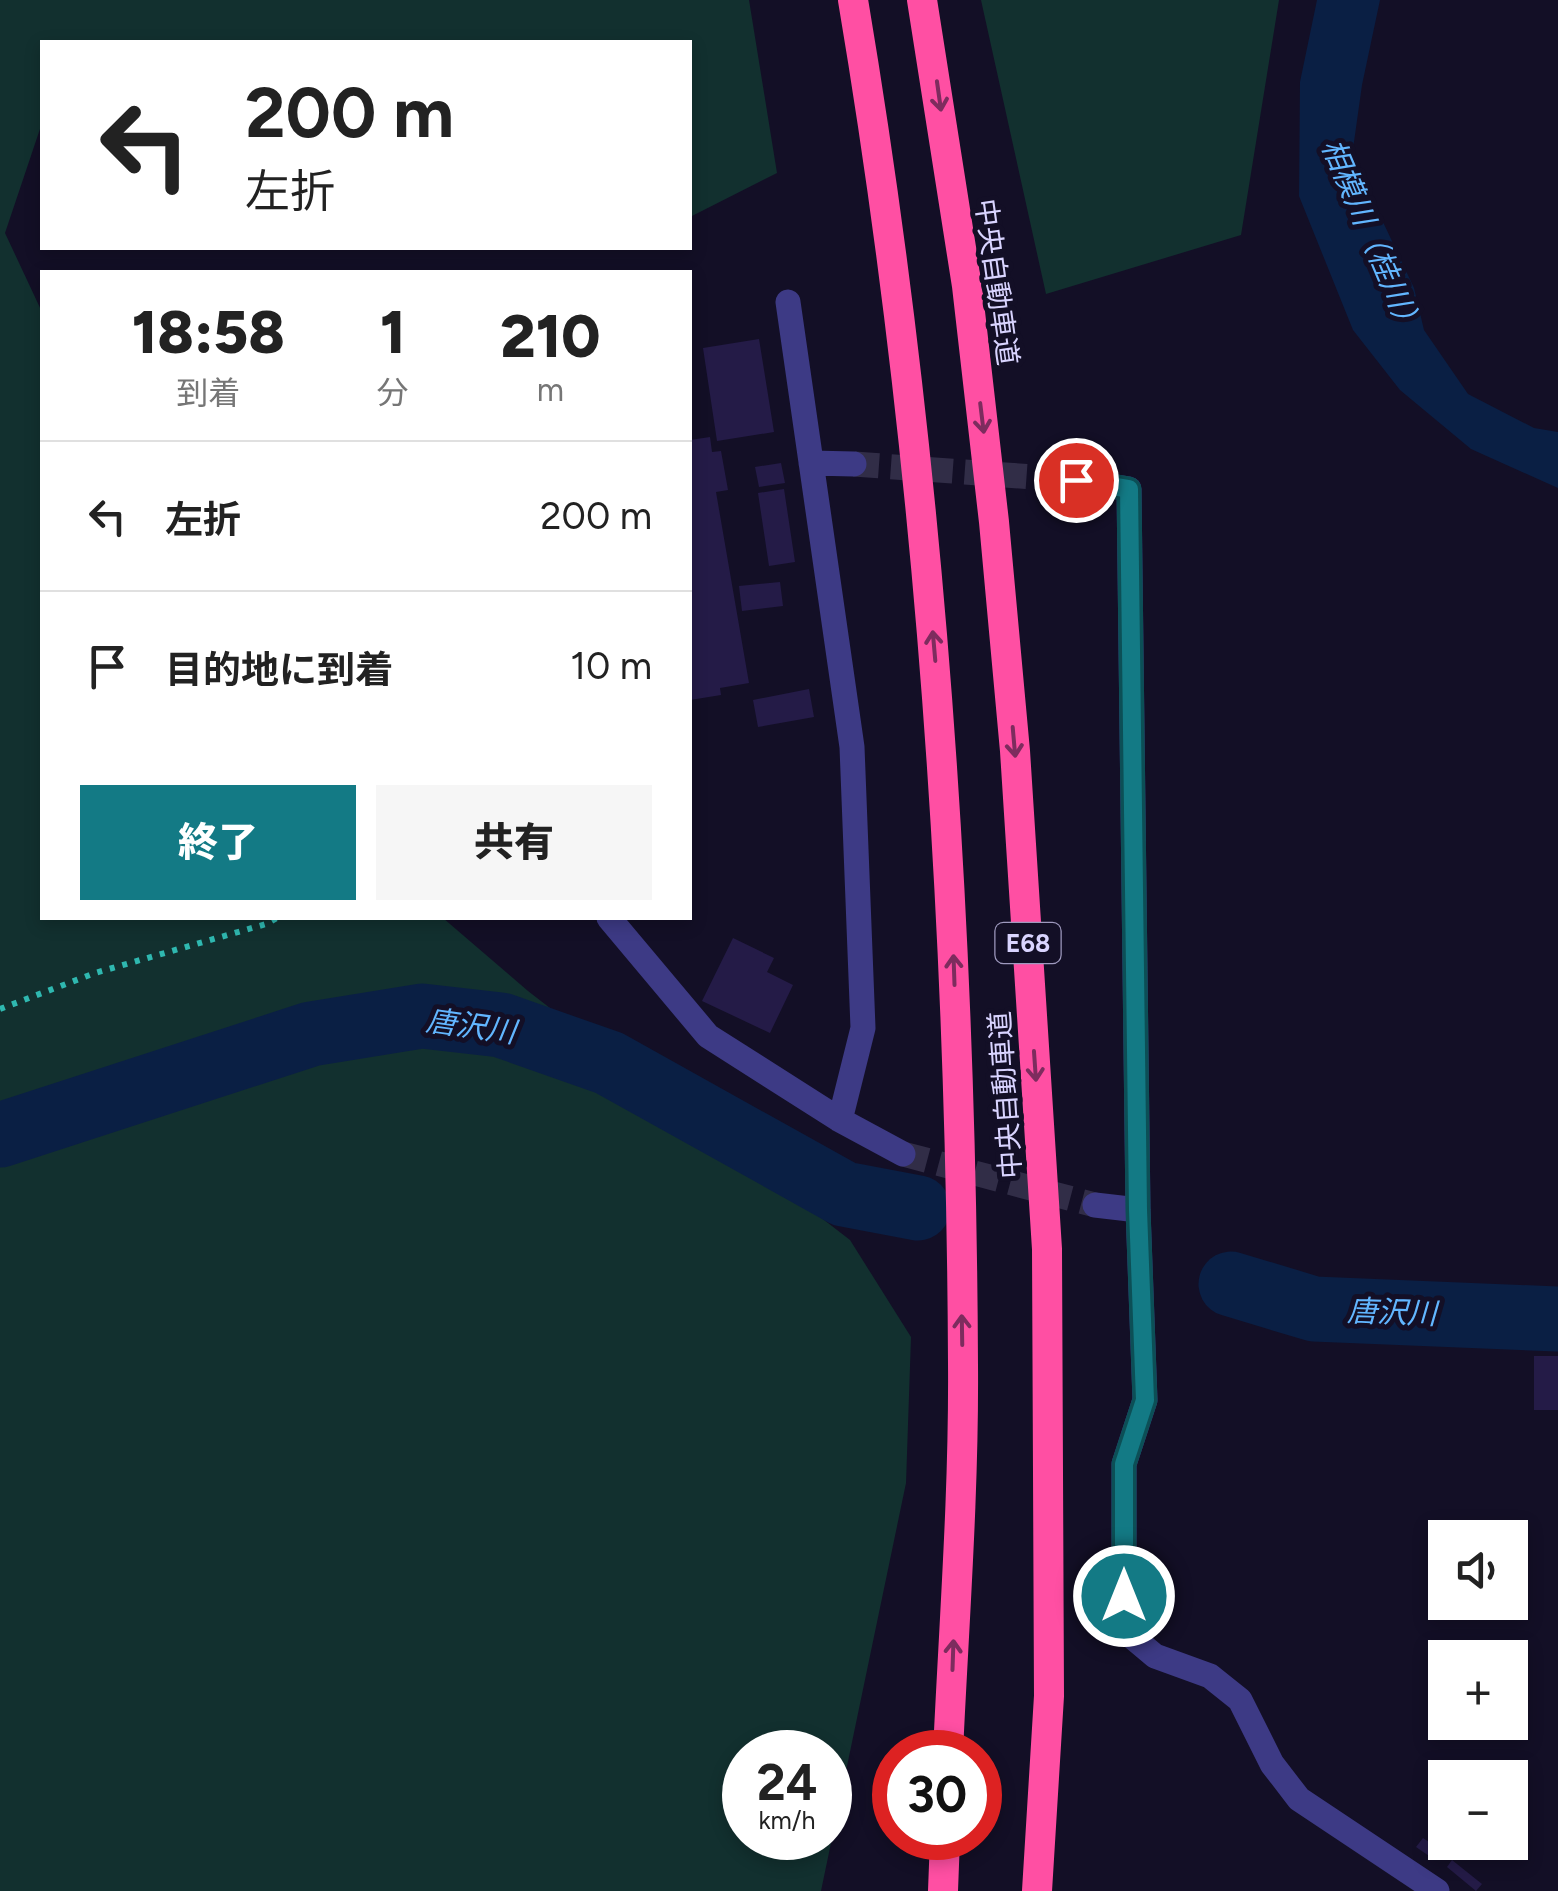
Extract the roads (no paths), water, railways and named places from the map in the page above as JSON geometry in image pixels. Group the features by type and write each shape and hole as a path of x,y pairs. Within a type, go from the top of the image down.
{"highway":[{"name":"中央自動車道","path":"853,0 878,146 920,472 954,952 963,1368 949,1730"},
{"name":"中央自動車道","path":"922,0 966,286 994,522 1015,751 1047,1249 1048,1696 1037,1891"},
{"path":"942,1891 944,1860"}],"street":[{"path":"788,302 852,747 863,1028 840,1120"},
{"path":"810,462 854,464"},
{"path":"1076,480 1129,489 1138,1210 1145,1400 1124,1464 1124,1630 1155,1656 1210,1676 1240,1700 1272,1764 1298,1799 1437,1891"},
{"path":"610,920 708,1036 840,1120 902,1154"},
{"path":"1095,1206 1138,1210"}],"water":[{"name":"相模川（桂川）","path":"1317,0 1380,0 1352,156 1414,288 1424,330 1468,394 1534,428 1558,432 1558,488 1471,449 1400,390 1353,330 1299,196 1300,82"}],"waterway":[{"name":"唐沢川","path":"0,1135 311,1034 422,1016 501,1025 609,1063 844,1194 918,1208"},
{"name":"唐沢川","path":"1231,1284 1314,1309 1558,1319"}],"tunnel":[{"path":"854,464 1075,480"},
{"path":"903,1154 1095,1205"}]}
